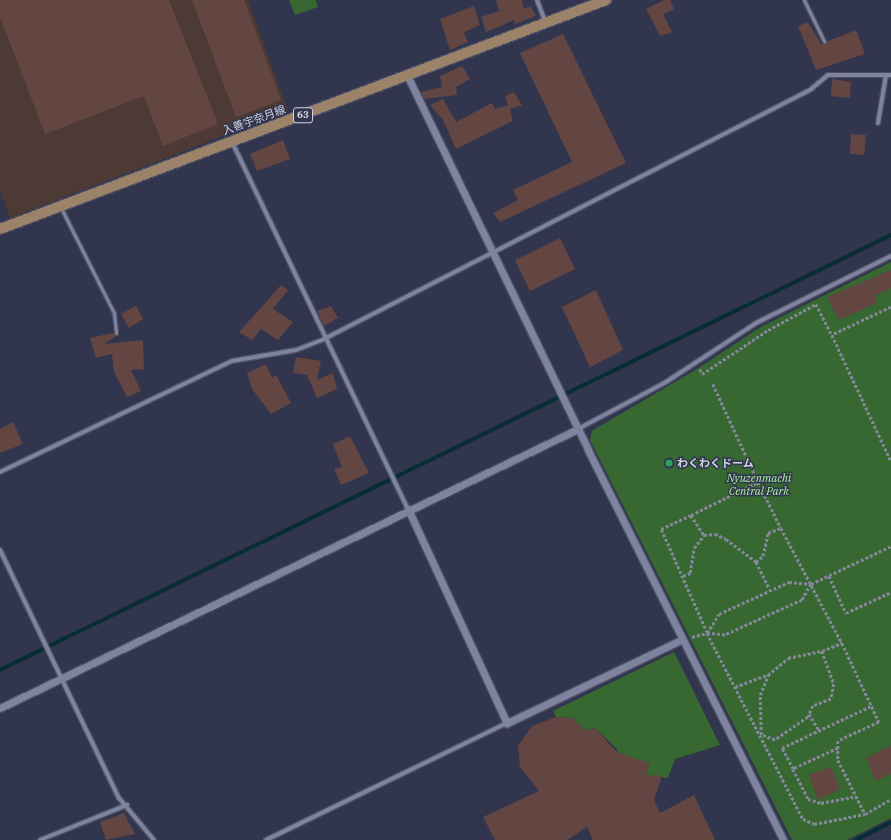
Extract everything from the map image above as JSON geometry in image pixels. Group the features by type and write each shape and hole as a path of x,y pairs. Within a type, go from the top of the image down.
{"main road":[{"name":"入善宇奈月線","path":"0,229 546,24 606,0"}],"street":[{"path":"537,0 546,24"},
{"path":"407,75 681,640 783,840"},
{"path":"0,472 232,361 296,350 324,339 492,251 810,90 828,75 891,75"},
{"path":"878,123 886,75"},
{"path":"231,141 324,339 408,509 507,723"},
{"path":"0,708 408,509 578,429 696,362 756,323 891,256"},
{"path":"0,550 119,798 127,805 154,840"},
{"path":"266,840 681,640"},
{"path":"40,840 127,805"}],"lane":[{"path":"804,0 824,41"},
{"path":"60,206 114,313 116,333"}],"path":[{"path":"696,362 702,374 768,330 816,304 891,461"},
{"path":"832,335 891,307"},
{"path":"713,384 758,482 842,643 878,722 838,741 838,760 865,814"},
{"path":"758,482 661,529 707,633 761,735 802,819 814,824 865,814 891,799"},
{"path":"692,515 704,535"},
{"path":"756,562 763,556 768,533 781,528"},
{"path":"683,576 690,573 694,548 704,535 715,534 726,539 756,562 770,590"},
{"path":"707,633 719,614 789,582 811,584 891,546"},
{"path":"828,576 846,613 891,592"},
{"path":"681,640 707,633 725,635 802,600 811,584"},
{"path":"735,687 768,675 788,658 822,651 842,643"},
{"path":"761,735 775,740 809,714 813,706 831,699 834,684 822,651"},
{"path":"761,735 760,694 768,675"},
{"path":"856,796 820,803 808,799 782,748 871,706"},
{"path":"809,714 819,730"},
{"path":"793,769 838,748"}],"shaded area":[{"path":"0,0 248,0 288,111 10,218 0,191"}],"green space":[{"path":"289,0 316,0 318,7 295,15"},
{"name":"Nyuzenmachi Central Park","path":"891,262 891,818 847,840 792,840 590,440 592,431 697,369 759,328"},
{"path":"674,652 720,745 675,759 668,778 646,775 649,763 616,759 617,749 595,728 585,731 572,718 556,717 553,711"}],"building":[{"path":"0,0 169,0 218,124 163,146 144,96 45,134 0,17"},
{"path":"192,0 244,0 281,100 236,117"},
{"path":"496,0 522,0 524,9 531,6 536,16 515,24 514,20 486,32 481,17 499,11"},
{"path":"664,0 670,0 674,9 663,14 672,32 660,36 646,9"},
{"path":"474,6 480,25 464,32 468,42 450,50 440,19"},
{"path":"808,22 821,44 856,30 865,54 816,70 798,26"},
{"path":"563,34 626,163 500,222 493,213 518,200 513,190 572,162 520,53"},
{"path":"462,66 470,79 456,87 457,95 424,99 421,92 442,87 440,76"},
{"path":"832,79 851,82 850,98 831,96"},
{"path":"514,92 522,105 510,109 513,121 456,149 443,120 430,105 443,99 456,122 492,103 495,109 508,105 505,96"},
{"path":"851,134 866,135 864,155 850,154"},
{"path":"283,140 290,159 257,171 250,154"},
{"path":"560,238 575,269 530,291 515,260"},
{"path":"891,270 891,288 874,296 878,302 839,320 827,297"},
{"path":"281,285 288,290 273,309 293,322 278,340 261,329 252,340 239,332"},
{"path":"596,290 623,350 590,367 562,307"},
{"path":"136,306 143,319 129,328 121,314"},
{"path":"331,306 338,318 324,326 317,311"},
{"path":"113,333 116,336 104,344 143,340 144,369 131,370 141,391 127,397 114,372 112,354 96,358 90,338"},
{"path":"296,357 321,361 317,380 333,373 337,389 317,398 307,375 293,373"},
{"path":"266,364 272,378 276,375 291,403 271,414 252,389 247,373"},
{"path":"13,422 23,444 0,453 0,429"},
{"path":"350,436 369,473 341,485 334,469 342,467 333,444"},
{"path":"556,717 572,718 585,731 595,728 617,752 649,763 646,775 662,776 654,800 660,813 694,795 715,840 593,840 587,827 567,840 495,840 483,817 539,791 520,767 518,746 532,726"},
{"path":"891,745 891,774 876,781 866,758"},
{"path":"831,767 840,789 818,800 809,775"},
{"path":"124,813 135,834 106,840 100,822"}],"waterway":[{"path":"0,670 891,235"},
{"path":"856,840 891,822"}],"place":[{"name":"わくわくドーム","path":"669,463"}]}
